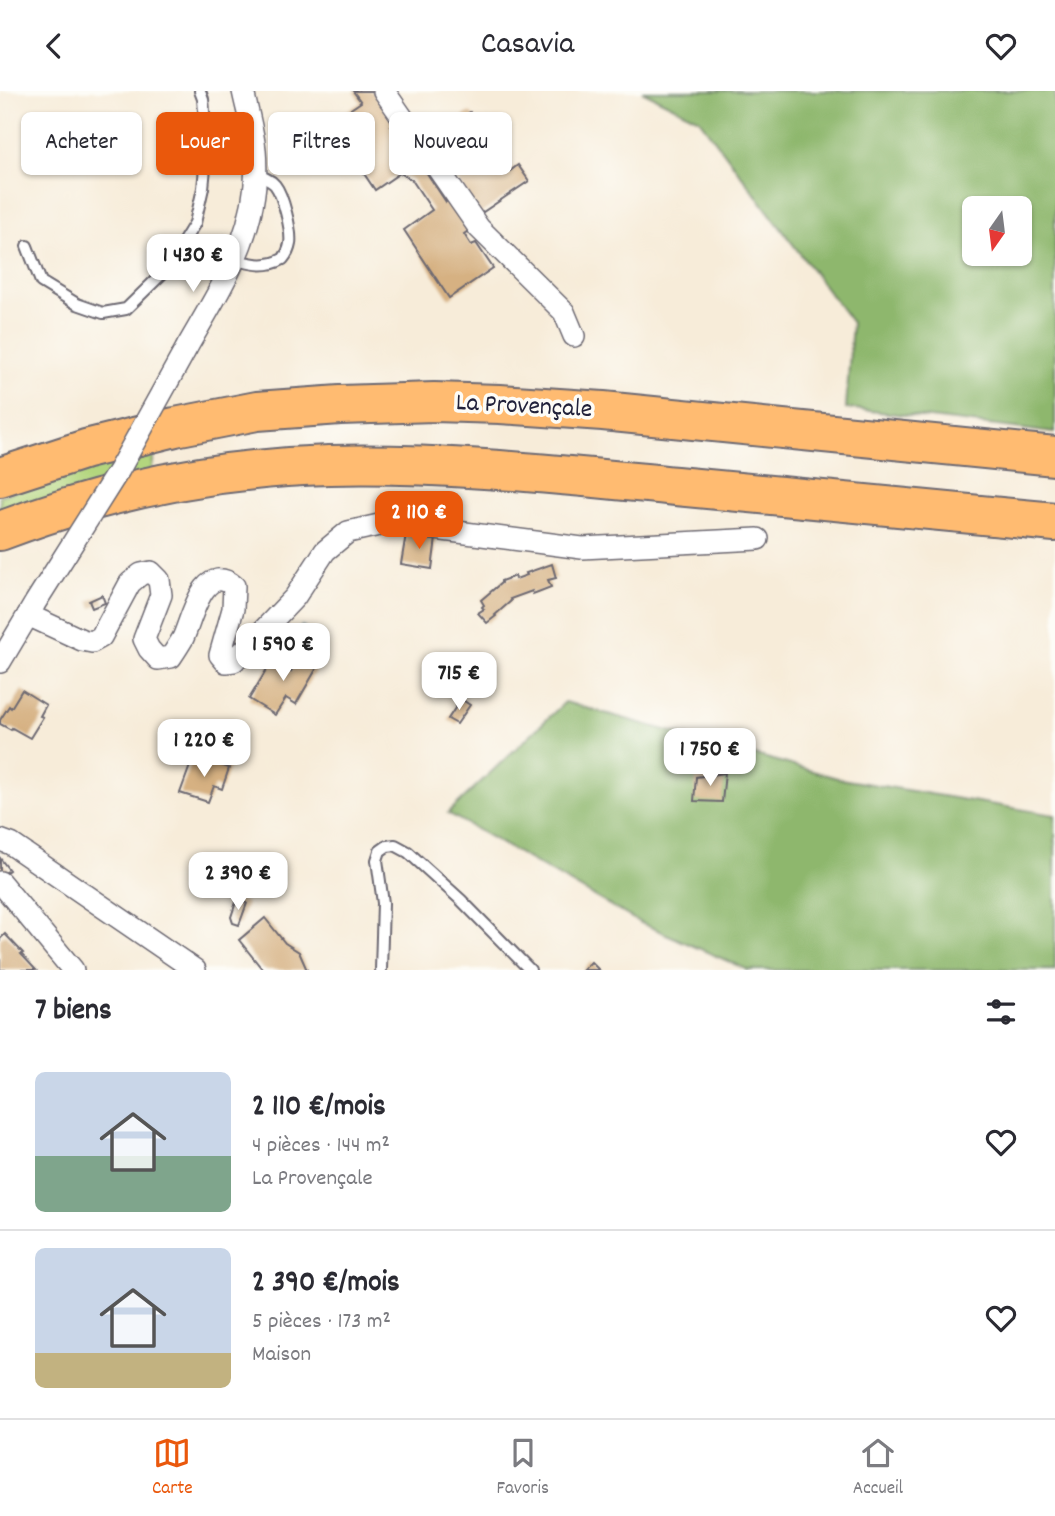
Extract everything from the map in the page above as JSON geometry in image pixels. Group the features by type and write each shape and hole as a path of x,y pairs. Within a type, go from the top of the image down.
{"highway":[{"name":"La Provençale","path":"0,477 86,449 257,411 434,402 603,411 1055,456"},
{"path":"0,531 59,510 136,489 247,471 328,465 505,470 1055,522"}],"street":[{"path":"0,661 119,470 236,260 249,218 255,175 253,136 243,91"},
{"path":"384,91 479,227 564,312 574,336"},
{"path":"32,609 82,640 92,642 101,638 130,583 141,574 150,572 159,580 160,595 145,639 158,659 171,657 182,640 202,591 212,581 226,580 233,586 233,608 220,655 226,662 234,661 295,597 325,551 348,532 388,523 582,548 758,539"},
{"path":"0,840 10,844 195,970"},
{"path":"0,882 73,970"}],"lane":[{"path":"27,246 41,282 77,304 103,313 126,309 166,270 195,223 203,188 207,148 200,91"},
{"path":"236,260 268,265 283,259 290,246 284,206 277,188 273,182 255,175"},
{"path":"381,970 383,903 377,860 380,851 395,845 408,852 461,900 530,970"}],"green space":[{"path":"642,91 1055,91 1055,433 846,408 852,323 699,119"},
{"path":"155,449 151,473 0,516 0,496"},
{"path":"565,702 841,779 1055,815 1055,970 748,970 639,922 448,813"}],"water":[{"path":"302,626 311,632 297,654 287,647"}],"building":[{"path":"353,91 372,91 389,116 389,175 397,175 375,190 365,175 375,175 375,112 346,112 361,102"},
{"path":"518,165 529,181 480,214 454,175 512,175 512,170"},
{"path":"403,175 428,175 468,231 464,234 471,245 476,243 493,268 449,298 404,230 432,210 412,180"},
{"path":"406,534 436,538 432,569 401,564"},
{"path":"552,564 556,578 548,580 551,587 510,599 511,601 487,623 478,613 484,609 481,600 501,581 515,576 516,579"},
{"path":"102,595 105,603 92,608 89,601"},
{"path":"278,651 286,657 281,665 291,671 300,655 318,666 296,704 286,698 275,715 249,699"},
{"path":"22,690 46,705 40,716 43,717 30,738 0,724 9,706 11,708"},
{"path":"461,699 470,705 457,724 448,719"},
{"path":"194,755 229,768 222,789 214,786 208,802 180,793"},
{"path":"725,773 722,802 694,801 696,777"},
{"path":"0,858 9,870 2,875 0,873"},
{"path":"237,899 247,903 239,925 233,923 231,917"},
{"path":"265,918 285,943 299,952 307,970 263,970 239,940"},
{"path":"5,934 36,970 0,970 0,939"},
{"path":"591,962 599,970 583,970"}]}
